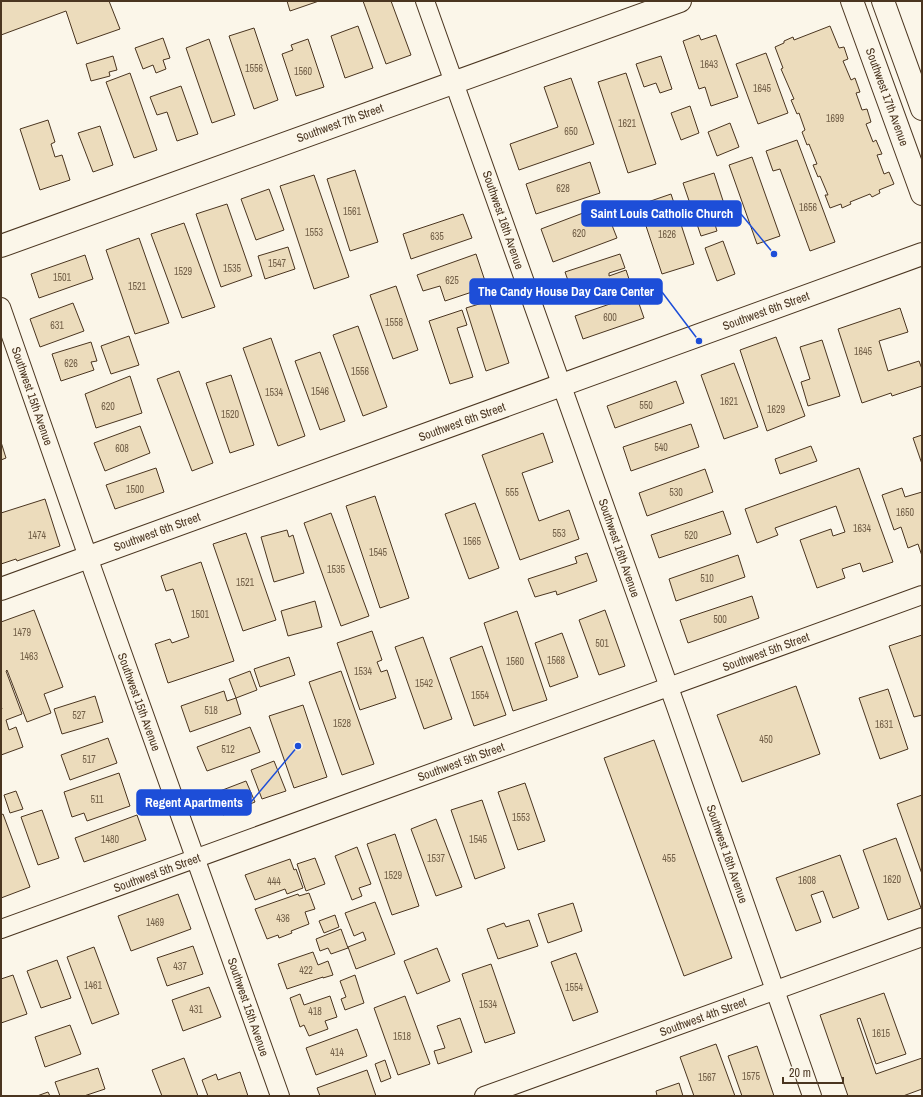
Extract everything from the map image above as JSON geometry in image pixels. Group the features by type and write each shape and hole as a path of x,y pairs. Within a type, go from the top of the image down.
{"main road":[{"name":"Southwest 7th Street","path":"1,246 680,1"},
{"name":"Southwest 17th Avenue","path":"852,1 922,194"},
{"path":"883,1 922,109"},
{"name":"Southwest 6th Street","path":"1,589 922,254"}],"street":[{"name":"Southwest 16th Avenue","path":"426,1 812,1096"},
{"name":"Southwest 15th Avenue","path":"1,307 88,557 280,1096"},
{"name":"Southwest 5th Street","path":"1,929 922,595"},
{"name":"Southwest 4th Street","path":"484,1096 922,937"}],"building":[{"path":"1,1 109,1 120,29 77,44 66,11 1,35"},
{"path":"287,1 319,1 290,11"},
{"path":"363,1 391,1 411,55 386,64"},
{"path":"358,26 373,68 345,78 331,36"},
{"path":"830,26 839,48 844,47 848,59 843,61 851,80 855,78 860,92 856,93 862,110 867,109 871,122 866,124 873,142 876,140 882,154 877,155 884,174 889,172 894,184 879,190 880,193 872,197 870,194 850,202 851,204 842,208 841,204 830,208 825,195 828,195 820,176 818,177 813,165 817,164 809,144 807,145 802,132 805,130 799,113 797,114 791,100 794,99 781,69 783,68 775,47 793,37 794,40"},
{"path":"254,28 278,100 254,109 229,36"},
{"path":"699,35 701,40 716,35 738,97 711,106 705,87 699,89 683,41"},
{"path":"163,38 170,58 163,60 166,69 156,73 153,65 143,69 135,48"},
{"path":"209,39 235,115 212,123 186,48"},
{"path":"308,39 324,87 296,96 282,54 293,50 291,45"},
{"path":"766,53 788,113 758,124 736,64"},
{"path":"113,56 117,70 109,72 110,76 91,81 86,64"},
{"path":"661,56 672,89 660,93 656,83 644,87 636,64"},
{"path":"130,73 157,150 134,158 106,82"},
{"path":"626,73 656,164 628,173 598,82"},
{"path":"571,78 594,144 519,170 510,144 558,127 544,87"},
{"path":"181,86 198,134 177,141 167,112 157,115 150,97"},
{"path":"690,106 699,133 681,140 671,113"},
{"path":"48,120 55,142 51,144 55,157 62,155 70,180 40,190 20,129"},
{"path":"730,123 739,147 717,156 708,132"},
{"path":"100,126 113,165 93,172 78,133"},
{"path":"797,140 835,242 810,251 780,169 773,171 766,151"},
{"path":"752,157 780,236 757,244 729,165"},
{"path":"590,162 600,193 536,214 526,184"},
{"path":"355,170 378,242 350,251 327,179"},
{"path":"714,173 727,213 713,218 717,231 701,236 683,183"},
{"path":"314,175 349,277 314,289 280,186"},
{"path":"269,189 284,230 256,240 241,199"},
{"path":"671,194 694,264 662,274 639,205"},
{"path":"227,204 252,276 221,287 196,214"},
{"path":"604,205 617,238 553,262 541,229"},
{"path":"463,214 472,238 411,259 403,234"},
{"path":"184,223 215,307 182,318 151,234"},
{"path":"139,238 169,323 135,334 106,250"},
{"path":"723,241 735,274 717,281 705,248"},
{"path":"288,247 295,269 265,279 258,256"},
{"path":"476,254 487,287 445,301 440,286 423,291 417,275"},
{"path":"620,254 625,268 609,273 609,276 626,270 631,285 576,303 565,272"},
{"path":"85,255 93,279 39,298 31,274"},
{"path":"396,286 418,350 393,359 370,295"},
{"path":"636,295 644,318 583,339 575,316"},
{"path":"489,301 509,363 486,371 466,308"},
{"path":"73,303 84,331 40,347 30,319"},
{"path":"900,308 908,332 879,341 888,371 919,361 922,369 922,386 892,396 891,393 862,403 838,329"},
{"path":"462,310 467,325 457,328 473,377 450,384 429,321"},
{"path":"358,326 387,407 363,416 333,335"},
{"path":"129,336 139,365 111,374 101,346"},
{"path":"776,337 805,416 767,431 740,350"},
{"path":"271,338 305,436 278,446 243,348"},
{"path":"822,340 840,396 808,406 801,382 810,379 800,347"},
{"path":"91,342 97,361 91,362 94,370 61,381 52,354"},
{"path":"320,352 345,421 320,430 295,361"},
{"path":"734,363 758,427 724,439 701,375"},
{"path":"179,371 213,463 192,471 157,379"},
{"path":"231,375 254,445 230,453 206,383"},
{"path":"130,376 142,413 96,428 85,394"},
{"path":"676,381 684,403 615,428 607,406"},
{"path":"691,424 699,447 631,471 623,447"},
{"path":"140,426 150,453 105,471 94,443"},
{"path":"543,433 553,462 522,473 539,521 569,510 579,539 520,560 482,455"},
{"path":"922,435 922,464 913,438"},
{"path":"1,442 6,458 1,460"},
{"path":"811,446 817,461 780,474 775,459"},
{"path":"156,468 164,492 115,509 106,485"},
{"path":"859,468 893,562 863,572 860,563 842,569 845,578 817,588 800,540 831,529 833,536 845,532 836,506 775,528 778,535 757,543 745,509"},
{"path":"705,469 713,492 647,516 639,493"},
{"path":"902,488 905,497 922,492 922,556 918,544 908,548 901,527 894,530 882,495"},
{"path":"375,496 409,598 380,608 346,506"},
{"path":"45,499 60,546 17,561 16,559 1,564 1,513"},
{"path":"475,503 499,568 469,579 445,514"},
{"path":"723,511 731,534 659,558 651,535"},
{"path":"331,513 369,616 341,626 304,523"},
{"path":"287,530 289,537 293,535 304,573 274,582 261,537"},
{"path":"246,533 276,620 243,631 213,544"},
{"path":"587,553 597,581 557,595 556,591 535,597 528,579 577,563 575,557"},
{"path":"738,555 745,577 676,601 669,579"},
{"path":"201,562 234,661 168,683 155,644 170,639 172,643 189,637 173,589 166,591 161,576"},
{"path":"752,596 759,618 688,643 680,620"},
{"path":"315,601 322,627 288,636 281,611"},
{"path":"34,610 63,687 44,694 51,713 27,722 7,670 6,671 22,714 6,720 9,730 16,727 23,747 1,755 1,622"},
{"path":"605,610 625,666 599,675 579,620"},
{"path":"517,611 547,700 513,711 484,623"},
{"path":"372,631 382,660 377,662 381,672 387,670 396,698 360,710 337,643"},
{"path":"562,633 578,677 550,687 535,643"},
{"path":"922,635 922,715 914,717 889,646"},
{"path":"423,637 452,719 424,729 395,647"},
{"path":"482,646 506,715 474,726 450,658"},
{"path":"289,657 295,675 260,687 254,669"},
{"path":"250,671 257,690 236,698 229,679"},
{"path":"341,671 374,764 342,775 309,682"},
{"path":"796,686 820,754 742,782 717,715"},
{"path":"888,689 908,749 880,759 859,698"},
{"path":"224,691 227,701 236,698 241,714 190,732 181,706"},
{"path":"95,696 103,722 62,734 54,709"},
{"path":"303,705 327,777 294,788 269,716"},
{"path":"250,727 260,752 207,771 197,747"},
{"path":"108,738 117,763 70,780 61,755"},
{"path":"654,740 732,958 684,976 604,758"},
{"path":"274,761 286,791 262,799 251,770"},
{"path":"119,773 130,806 87,821 84,813 72,817 64,792"},
{"path":"246,781 255,802 223,815 217,802 223,800 220,791"},
{"path":"525,783 545,841 518,850 498,792"},
{"path":"16,791 23,809 10,813 4,795"},
{"path":"922,795 922,874 897,804"},
{"path":"482,800 505,868 475,879 451,810"},
{"path":"42,810 59,858 38,865 21,817"},
{"path":"3,814 30,887 1,898 1,815"},
{"path":"137,815 146,840 84,862 75,838"},
{"path":"436,819 462,887 436,896 411,829"},
{"path":"395,834 419,906 392,915 367,844"},
{"path":"896,838 921,908 888,920 863,850"},
{"path":"357,847 371,884 359,888 362,896 352,900 335,856"},
{"path":"840,855 859,908 833,918 823,891 811,895 821,922 796,931 776,878"},
{"path":"315,858 325,884 306,891 297,864"},
{"path":"290,859 294,870 296,869 303,888 287,894 285,889 255,900 245,875"},
{"path":"309,893 315,909 305,912 309,924 291,931 292,933 279,938 278,935 267,939 255,909 298,894 299,896"},
{"path":"178,894 191,929 131,951 118,916"},
{"path":"375,902 395,954 356,969 348,947 366,940 363,932 354,936 345,913"},
{"path":"573,903 582,931 548,943 538,914"},
{"path":"335,915 339,927 324,933 319,921"},
{"path":"529,920 538,946 498,959 487,929 504,923 506,927"},
{"path":"341,929 348,948 331,954 328,948 320,951 316,939"},
{"path":"193,946 203,974 167,986 157,958"},
{"path":"94,947 119,1014 92,1024 67,957"},
{"path":"437,948 450,981 417,994 404,961"},
{"path":"313,952 318,965 328,961 333,975 287,989 278,964"},
{"path":"576,953 598,1012 573,1021 551,962"},
{"path":"57,960 71,998 41,1008 27,971"},
{"path":"491,964 515,1033 485,1043 462,974"},
{"path":"13,975 27,1014 1,1023 1,979"},
{"path":"355,975 364,1003 345,1010 341,999 346,997 340,981"},
{"path":"209,987 221,1017 183,1031 172,1000"},
{"path":"884,993 906,1054 876,1064 860,1018 857,1019 876,1074 922,1058 922,1089 903,1096 848,1096 820,1015"},
{"path":"300,994 304,1005 330,996 337,1017 325,1021 328,1029 309,1036 304,1025 300,1027 290,998"},
{"path":"405,996 430,1064 398,1075 374,1008"},
{"path":"460,1018 472,1052 438,1064 434,1051 445,1048 437,1026"},
{"path":"70,1025 81,1054 45,1067 35,1037"},
{"path":"357,1029 367,1056 316,1075 306,1048"},
{"path":"716,1044 735,1096 694,1096 680,1057"},
{"path":"757,1046 774,1096 742,1096 728,1056"},
{"path":"184,1058 198,1096 162,1096 152,1070"},
{"path":"385,1060 391,1078 381,1082 375,1064"},
{"path":"98,1068 105,1089 84,1096 60,1096 55,1082"},
{"path":"367,1070 376,1096 320,1096 317,1088"},
{"path":"240,1072 248,1096 208,1096 202,1080 216,1074 218,1080"},
{"path":"679,1083 683,1096 657,1096 656,1091"},
{"path":"48,1092 50,1096 37,1096"}],"place":[{"name":"Saint Louis Catholic Church","path":"774,254"},
{"name":"The Candy House Day Care Center","path":"699,341"},
{"name":"Regent Apartments","path":"298,746"}]}
